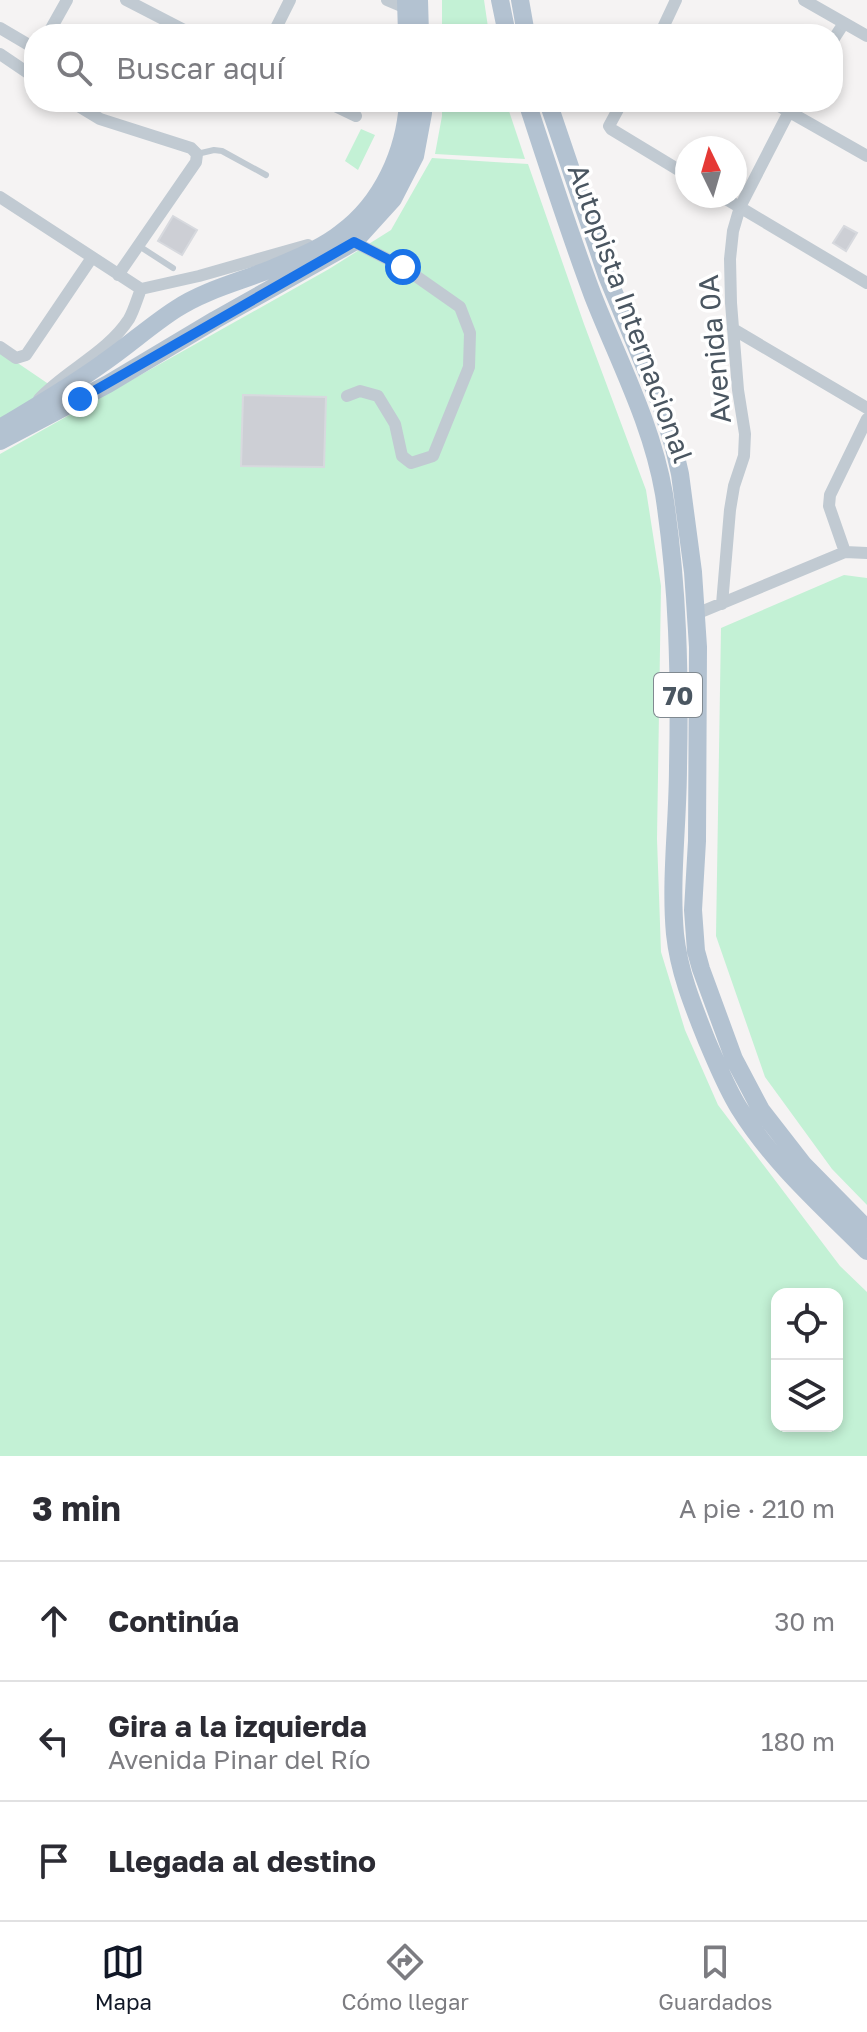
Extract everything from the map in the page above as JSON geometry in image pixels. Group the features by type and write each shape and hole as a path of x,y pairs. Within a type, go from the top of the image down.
{"main road":[{"path":"500,0 505,24"},
{"path":"520,0 524,24"},
{"path":"408,24 410,3"},
{"path":"410,3 417,24"},
{"path":"0,428 94,369 156,322 201,294 347,238 395,163 406,112"},
{"path":"0,441 108,384 347,238 393,199 415,156 423,112"},
{"name":"Autopista Internacional","path":"530,112 592,293 641,410 663,493 678,633 674,915 680,966 690,1000 718,1066 747,1120 791,1176 867,1251"},
{"name":"Autopista Internacional","path":"551,112 607,276 669,429 680,474 696,614 698,752 693,910 696,951 701,969 734,1059 761,1110 803,1164 867,1229"},
{"path":"201,294 195,302 198,316 205,321 215,320"},
{"path":"156,322 167,320 176,326 177,337 170,346"}],"street":[{"path":"54,24 67,0"},
{"path":"126,0 173,24"},
{"path":"278,24 290,0"},
{"path":"387,0 410,3"},
{"path":"665,24 676,0"},
{"path":"804,0 867,36"},
{"path":"0,28 24,42"},
{"path":"0,54 24,70"},
{"path":"88,112 100,119 191,148 197,154 196,162 118,275"},
{"path":"348,112 356,116"},
{"path":"617,112 609,126 611,129 675,168"},
{"name":"Avenida 0A","path":"747,193 788,112"},
{"path":"799,112 867,156"},
{"path":"0,197 141,289 347,238 403,267 460,307 470,333 469,367 433,456 411,463 402,456 395,424 378,396 360,391 347,396"},
{"name":"Avenida 0A","path":"722,604 730,510 744,456 745,434 738,390 730,259 740,208"},
{"path":"742,208 867,283"},
{"path":"0,347 16,358 26,355 91,259"},
{"path":"28,411 48,389 108,343 129,318 141,289"},
{"path":"733,329 867,408"},
{"path":"845,552 829,506 830,495 867,419"},
{"path":"696,614 845,552 867,553"}],"lane":[{"path":"197,154 222,151 266,175"},
{"path":"138,246 173,268"}],"green space":[{"path":"442,0 484,0 488,24 442,24"},
{"path":"442,112 509,112 525,159 435,154"},
{"path":"361,129 375,135 358,170 345,161"},
{"path":"432,158 528,164 646,490 661,586 657,839 661,952 685,1030 718,1105 840,1266 867,1292 867,1456 0,1456 0,454 329,269 391,230"},
{"path":"0,351 50,385 0,424"},
{"path":"844,575 867,578 867,1205 832,1169 765,1077 716,936 721,628"}],"building":[{"path":"173,216 197,230 182,255 158,241"},
{"path":"844,226 857,233 846,251 833,243"},
{"path":"243,395 326,397 324,467 241,466"}],"route":[{"path":"80,399 354,242 403,267"}]}
